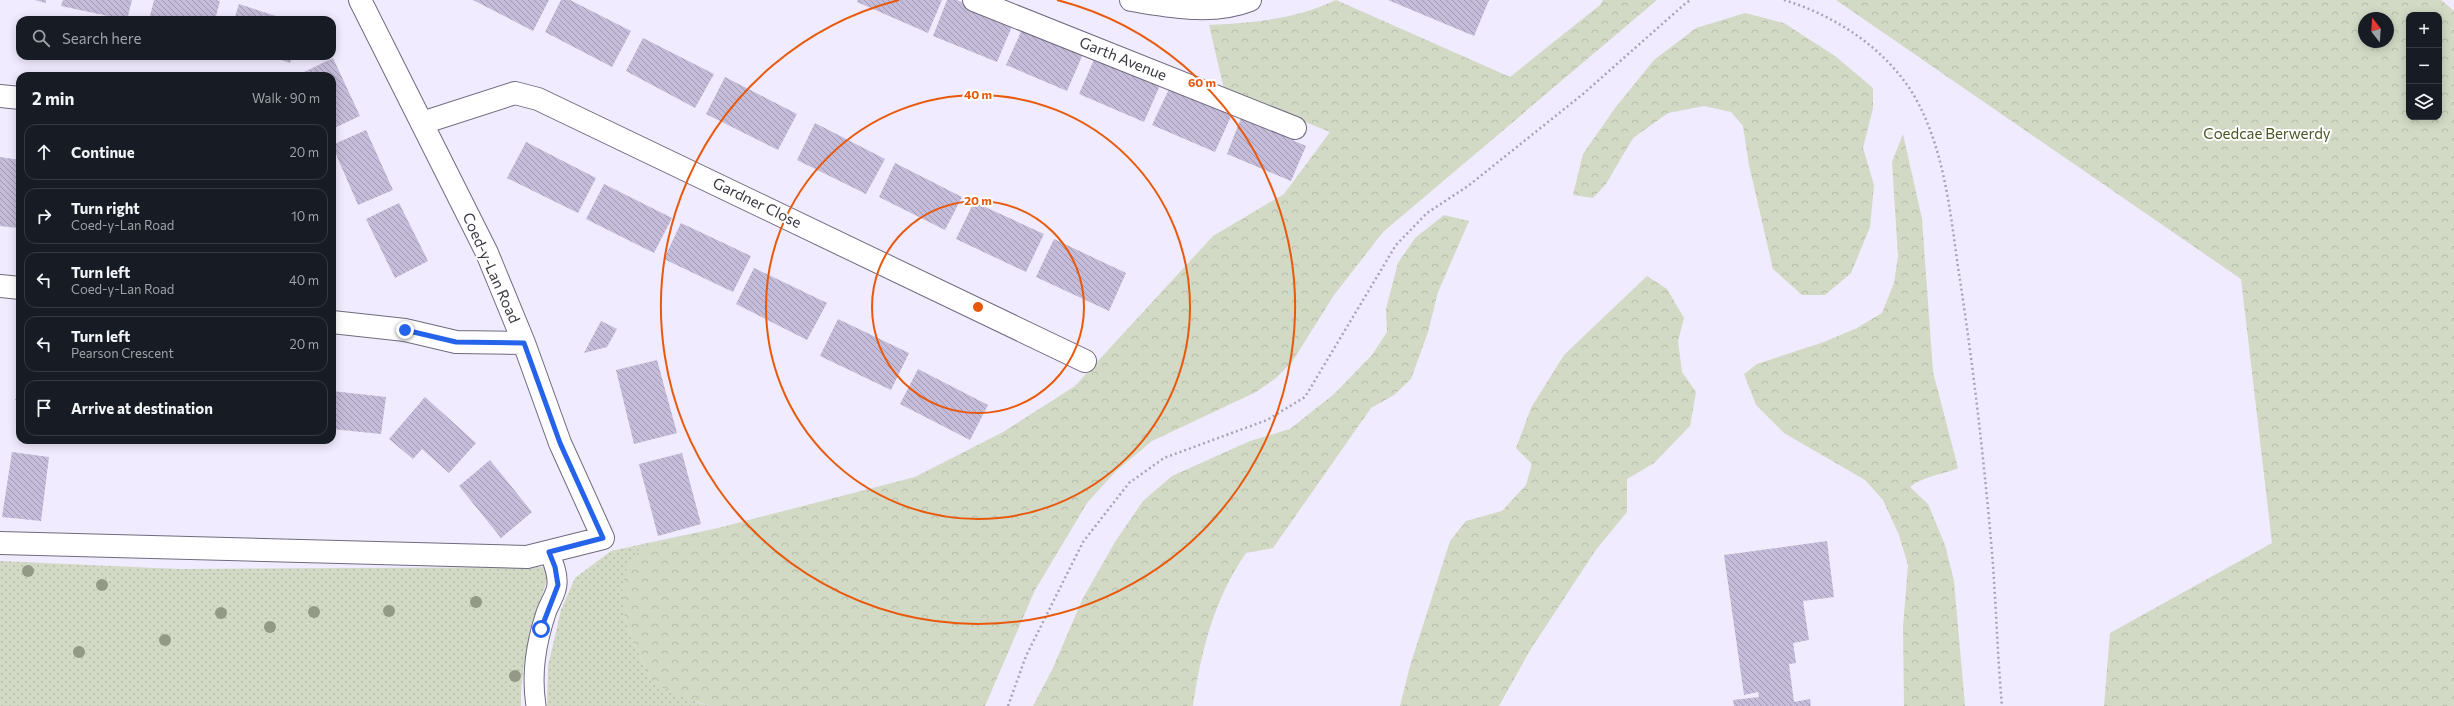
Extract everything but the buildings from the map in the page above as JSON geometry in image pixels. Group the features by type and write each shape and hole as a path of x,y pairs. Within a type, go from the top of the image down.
{"street":[{"name":"Coed-y-Lan Road","path":"0,543 527,557 603,538 560,443 524,343 487,253 360,0"},
{"name":"Garth Avenue","path":"974,0 1295,128"},
{"path":"1131,0 1186,9 1238,4 1250,0"},
{"name":"Gardner Close","path":"422,123 515,93 538,99 1085,361"},
{"path":"0,96 16,98"},
{"path":"0,286 16,288"},
{"path":"336,322 405,330 456,342 524,343"}],"lane":[{"path":"536,706 533,690 534,659 541,629 558,585 555,567 549,552"}],"path":[{"path":"1008,706 1026,656 1083,542 1130,483 1164,458 1267,420 1305,397 1396,245 1427,213 1468,186 1583,94 1686,2 1692,0"},
{"path":"1784,0 1797,4 1852,32 1892,64 1916,99 1936,143 1948,197 1964,301 1991,542 1996,643 2002,706"}],"green space":[{"path":"1336,0 1510,77 1600,5 1603,0 1657,0 1383,232 1334,295 1292,362 1276,378 1256,392 1152,441 1115,472 1087,503 1035,590 985,706 711,706 675,695 652,682 630,634 623,611 622,586 626,571 643,544 718,528 915,477 1003,432 1075,386 1213,236 1284,194 1330,132 1224,89 1209,25 1242,23 1290,16"},
{"name":"Coedcae Berwerdy","path":"1836,0 2441,0 2454,11 2454,706 2104,706 2110,633 2272,543 2241,279"},
{"path":"1745,13 1784,23 1835,56 1873,88 1873,108 1863,148 1874,185 1870,227 1851,273 1825,295 1802,295 1773,269 1749,165 1743,126 1731,112 1704,106 1668,113 1633,138 1606,184 1593,198 1573,195 1583,154 1615,108 1654,60 1696,28"},
{"path":"1903,134 1922,219 1933,372 1958,468 1921,480 1910,487 1928,504 1945,545 1954,581 1965,706 1904,706 1903,627 1908,565 1899,535 1883,500 1865,480 1784,433 1756,405 1744,374 1757,364 1824,342 1857,328 1882,313 1894,283 1898,256 1892,162"},
{"path":"1444,215 1469,221 1438,292 1428,332 1411,379 1394,395 1371,408 1273,548 1246,553 1225,589 1210,626 1200,665 1193,706 1033,706 1052,670 1083,598 1115,542 1143,501 1172,476 1250,441 1290,429 1334,394 1372,355 1387,332 1386,309 1398,263 1415,238"},
{"path":"1647,276 1667,289 1684,318 1678,341 1682,372 1696,392 1690,426 1654,463 1627,479 1627,512 1595,551 1529,652 1499,706 1400,706 1410,666 1450,541 1466,521 1502,511 1526,485 1532,464 1516,448 1531,408 1564,355"},
{"path":"643,544 626,571 623,611 630,634 652,682 699,703 711,706 547,706 548,666 561,610 575,578 611,551"},
{"path":"0,561 179,569 551,567 526,653 521,688 521,706 0,706"}],"route":[{"path":"405,330 456,342 524,343 560,443 603,538 549,552 555,567 558,585 541,629"}]}
